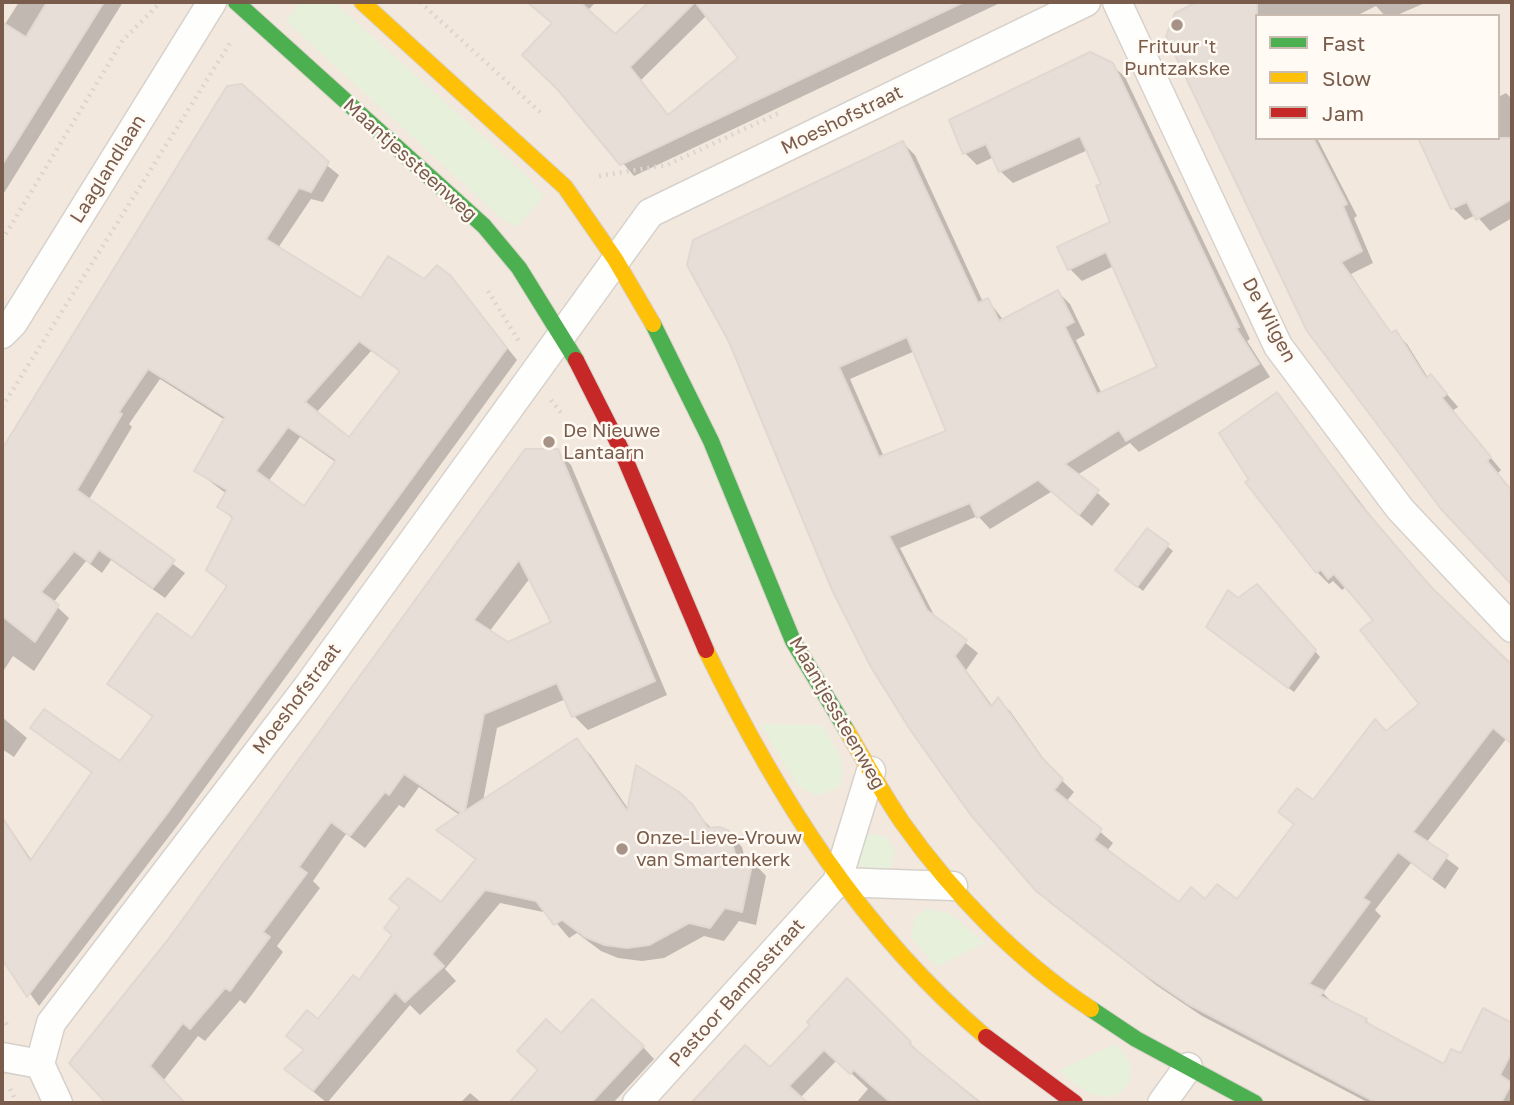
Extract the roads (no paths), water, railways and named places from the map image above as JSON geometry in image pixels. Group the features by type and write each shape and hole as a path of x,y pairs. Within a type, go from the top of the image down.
{"street":[{"name":"Maantjessteenweg","path":"236,2 475,218 517,265 563,337 608,422 696,630 767,769 837,882 896,955 936,995 991,1044 1075,1103"},
{"name":"Maantjessteenweg","path":"362,2 565,187 615,259 671,355 711,441 793,641 902,822 953,886 1014,949 1061,989 1136,1038 1255,1103"},
{"name":"Moeshofstraat","path":"615,259 650,213 1086,2"},
{"name":"De Wilgen","path":"1117,2 1278,346 1400,509 1512,628"},
{"name":"Laaglandlaan","path":"2,334 13,323 206,11"},
{"path":"563,337 615,259"},
{"name":"Moeshofstraat","path":"40,1064 51,1023 306,689 563,337"},
{"name":"Pastoor Bampsstraat","path":"637,1103 837,882 871,771"},
{"path":"837,882 953,886"},
{"path":"2,1057 40,1064 58,1103"},
{"path":"1162,1103 1188,1067"}],"place":[{"name":"Frituur 't Puntzakske","path":"1177,25"},
{"name":"De Nieuwe Lantaarn","path":"549,442"},
{"name":"Onze-Lieve-Vrouw van Smartenkerk","path":"622,849"}]}
